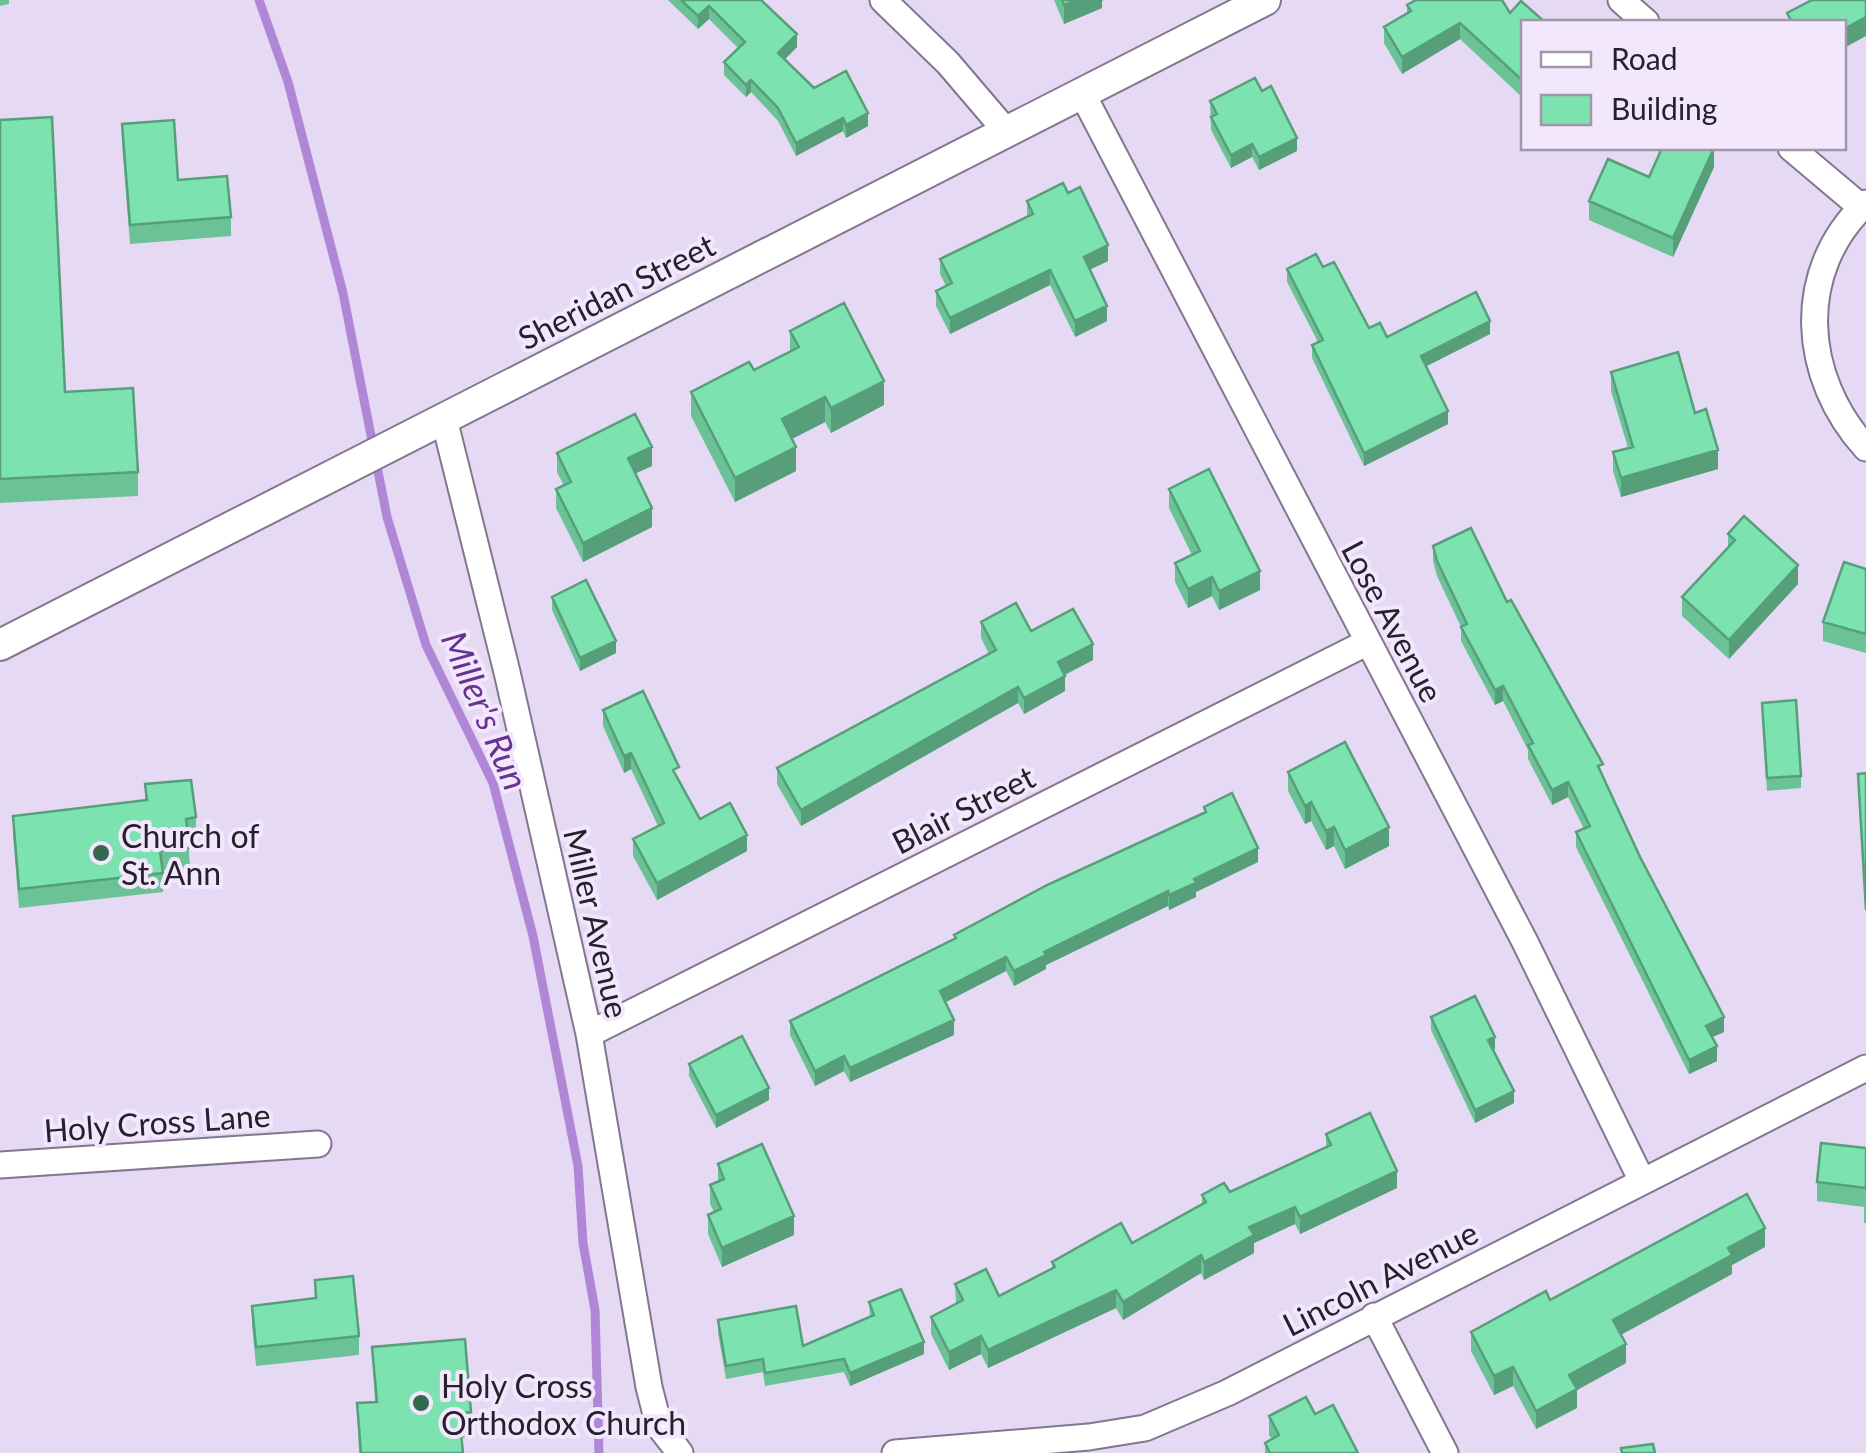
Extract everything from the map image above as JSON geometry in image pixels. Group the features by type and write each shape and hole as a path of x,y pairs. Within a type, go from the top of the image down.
{"street":[{"path":"883,0 948,64 1006,131"},
{"name":"Sheridan Street","path":"0,646 1265,0"},
{"path":"1622,0 1644,20"},
{"name":"Lose Avenue","path":"1082,93 1524,942 1642,1182"},
{"path":"1794,150 1864,205 1824,264 1813,331 1828,396 1866,448"},
{"name":"Miller Avenue","path":"444,419 508,672 589,1034 649,1387 659,1426 675,1449"},
{"name":"Blair Street","path":"589,1034 1368,642"},
{"name":"Lincoln Avenue","path":"895,1453 1146,1428 1227,1393 1866,1068"},
{"name":"Holy Cross Lane","path":"0,1165 318,1144"},
{"path":"1374,1316 1444,1453"}],"building":[{"path":"681,0 761,0 797,34 778,53 814,88 846,71 868,113 846,125 843,118 796,143 778,108 751,80 746,85 724,62 745,42 709,6 698,16"},
{"path":"1416,0 1502,0 1510,13 1521,1 1543,20 1521,20 1521,79 1460,23 1402,57 1384,27 1411,11 1407,5"},
{"path":"1812,0 1866,0 1866,17 1846,28 1846,20 1791,20 1787,13"},
{"path":"1255,78 1262,91 1271,86 1297,138 1259,157 1252,144 1231,155 1211,117 1217,114 1210,101"},
{"path":"52,117 65,392 133,388 138,472 0,479 0,120"},
{"path":"174,120 178,180 227,176 231,217 130,225 122,124"},
{"path":"1661,150 1713,150 1673,238 1589,201 1608,159 1649,177"},
{"path":"1063,183 1068,193 1080,187 1108,245 1084,257 1107,306 1075,321 1050,270 950,318 936,291 952,283 940,259 1033,214 1027,201"},
{"path":"1316,254 1323,267 1334,262 1369,328 1380,323 1387,337 1476,292 1490,321 1421,356 1448,411 1364,453 1312,345 1323,340 1287,269"},
{"path":"844,303 884,381 831,408 825,397 782,419 796,447 735,478 691,392 749,362 754,370 799,347 790,331"},
{"path":"1678,352 1695,413 1706,409 1718,450 1621,478 1613,452 1633,447 1611,372"},
{"path":"635,414 652,447 628,458 652,508 583,543 556,489 571,482 557,453"},
{"path":"1209,469 1260,571 1219,591 1212,577 1188,589 1175,563 1200,551 1169,489"},
{"path":"1744,516 1798,565 1729,640 1682,597 1735,540 1728,534"},
{"path":"1471,528 1507,602 1511,600 1603,764 1598,766 1640,857 1724,1017 1706,1026 1717,1046 1689,1060 1576,832 1590,826 1568,782 1552,790 1503,686 1495,690 1461,627 1467,624 1433,546"},
{"path":"1844,562 1866,569 1866,634 1823,622"},
{"path":"586,580 616,641 580,658 552,597"},
{"path":"1016,603 1031,631 1073,609 1093,644 1058,662 1065,676 1024,698 1018,687 801,810 777,768 996,650 981,622"},
{"path":"643,691 679,767 673,770 700,819 730,803 747,835 657,883 633,839 664,823 631,753 624,756 603,710"},
{"path":"1796,700 1801,776 1767,778 1762,703"},
{"path":"1345,742 1389,827 1345,850 1334,827 1326,831 1311,802 1305,806 1288,772"},
{"path":"1866,773 1866,910 1858,774"},
{"name":"Church of St. Ann","path":"191,780 196,817 186,819 190,848 160,851 163,873 19,889 13,816 147,800 145,784"},
{"path":"1232,793 1258,848 1194,879 1196,883 1169,895 1168,891 1044,952 1046,955 1014,971 1006,957 940,991 954,1020 850,1068 844,1056 815,1071 790,1021 956,938 954,935 1047,885 1206,812 1204,807"},
{"path":"1475,996 1495,1037 1488,1040 1514,1091 1475,1110 1431,1017"},
{"path":"742,1036 769,1088 716,1115 689,1064"},
{"path":"1370,1113 1397,1171 1300,1217 1295,1207 1249,1227 1254,1235 1204,1262 1201,1255 1123,1302 1116,1290 988,1350 981,1336 949,1352 931,1317 963,1300 955,1284 986,1269 999,1296 1055,1267 1052,1262 1121,1223 1132,1243 1206,1202 1202,1195 1224,1183 1230,1192 1331,1145 1326,1134"},
{"path":"1821,1143 1866,1148 1866,1188 1817,1182"},
{"path":"762,1144 794,1216 722,1248 708,1215 721,1209 710,1185 724,1179 718,1164"},
{"path":"1747,1194 1765,1228 1728,1248 1732,1255 1613,1320 1626,1344 1569,1375 1577,1389 1536,1411 1513,1367 1494,1376 1471,1332 1546,1291 1550,1300"},
{"path":"353,1276 359,1336 256,1347 252,1306 316,1298 315,1280"},
{"path":"901,1289 924,1342 850,1373 844,1359 765,1373 763,1359 726,1366 718,1320 796,1306 803,1346 874,1315 869,1302"},
{"name":"Holy Cross Orthodox Church","path":"465,1339 471,1412 459,1413 463,1453 361,1453 357,1403 377,1402 372,1347"},
{"path":"1306,1397 1315,1414 1333,1405 1358,1453 1270,1453 1265,1443 1279,1435 1269,1416"},
{"path":"1653,1444 1655,1453 1622,1453 1621,1448"}],"waterway":[{"name":"Miller's Run","path":"259,0 288,82 343,293 387,517 426,645 493,783 533,936 578,1166 583,1243 595,1310 599,1453"}],"place":[{"name":"Church of St. Ann","path":"101,853"},
{"name":"Holy Cross Orthodox Church","path":"421,1403"}]}
